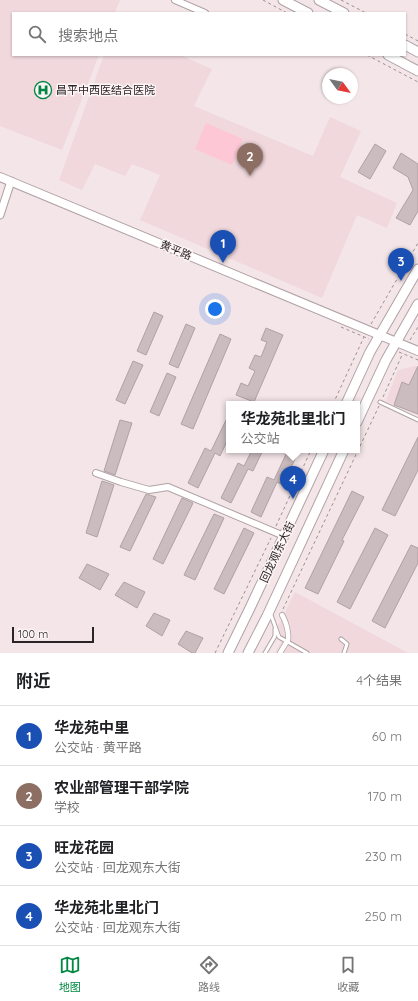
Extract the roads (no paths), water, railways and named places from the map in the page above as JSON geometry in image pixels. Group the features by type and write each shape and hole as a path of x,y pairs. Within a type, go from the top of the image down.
{"main road":[{"path":"284,0 306,12"},
{"path":"319,0 342,12"},
{"path":"406,46 418,52"},
{"path":"390,56 418,71"},
{"name":"黄平路","path":"0,176 396,342 417,357"},
{"path":"347,401 379,335 418,269"},
{"path":"360,416 386,360 418,304"},
{"name":"回龙观东大街","path":"228,653 323,453"},
{"name":"回龙观东大街","path":"248,653 274,601 343,453"},
{"path":"235,653 243,635 250,608"}],"street":[{"path":"175,0 203,12"},
{"path":"0,215 11,181"},
{"path":"96,473 149,490 168,487 284,536"},
{"path":"280,653 287,641 288,634 284,618 281,615"}],"lane":[{"path":"380,402 418,420"},
{"path":"274,601 270,613 281,638 307,653"},
{"path":"266,653 275,636 275,627"},
{"path":"341,639 347,644 344,653"}],"place":[{"name":"昌平中西医结合医院","path":"43,90"},
{"name":"农业部管理干部学院","path":"250,176"},
{"name":"华龙苑中里","path":"223,263"},
{"name":"旺龙花园","path":"401,281"},
{"name":"华龙苑北里北门","path":"293,499"}]}
